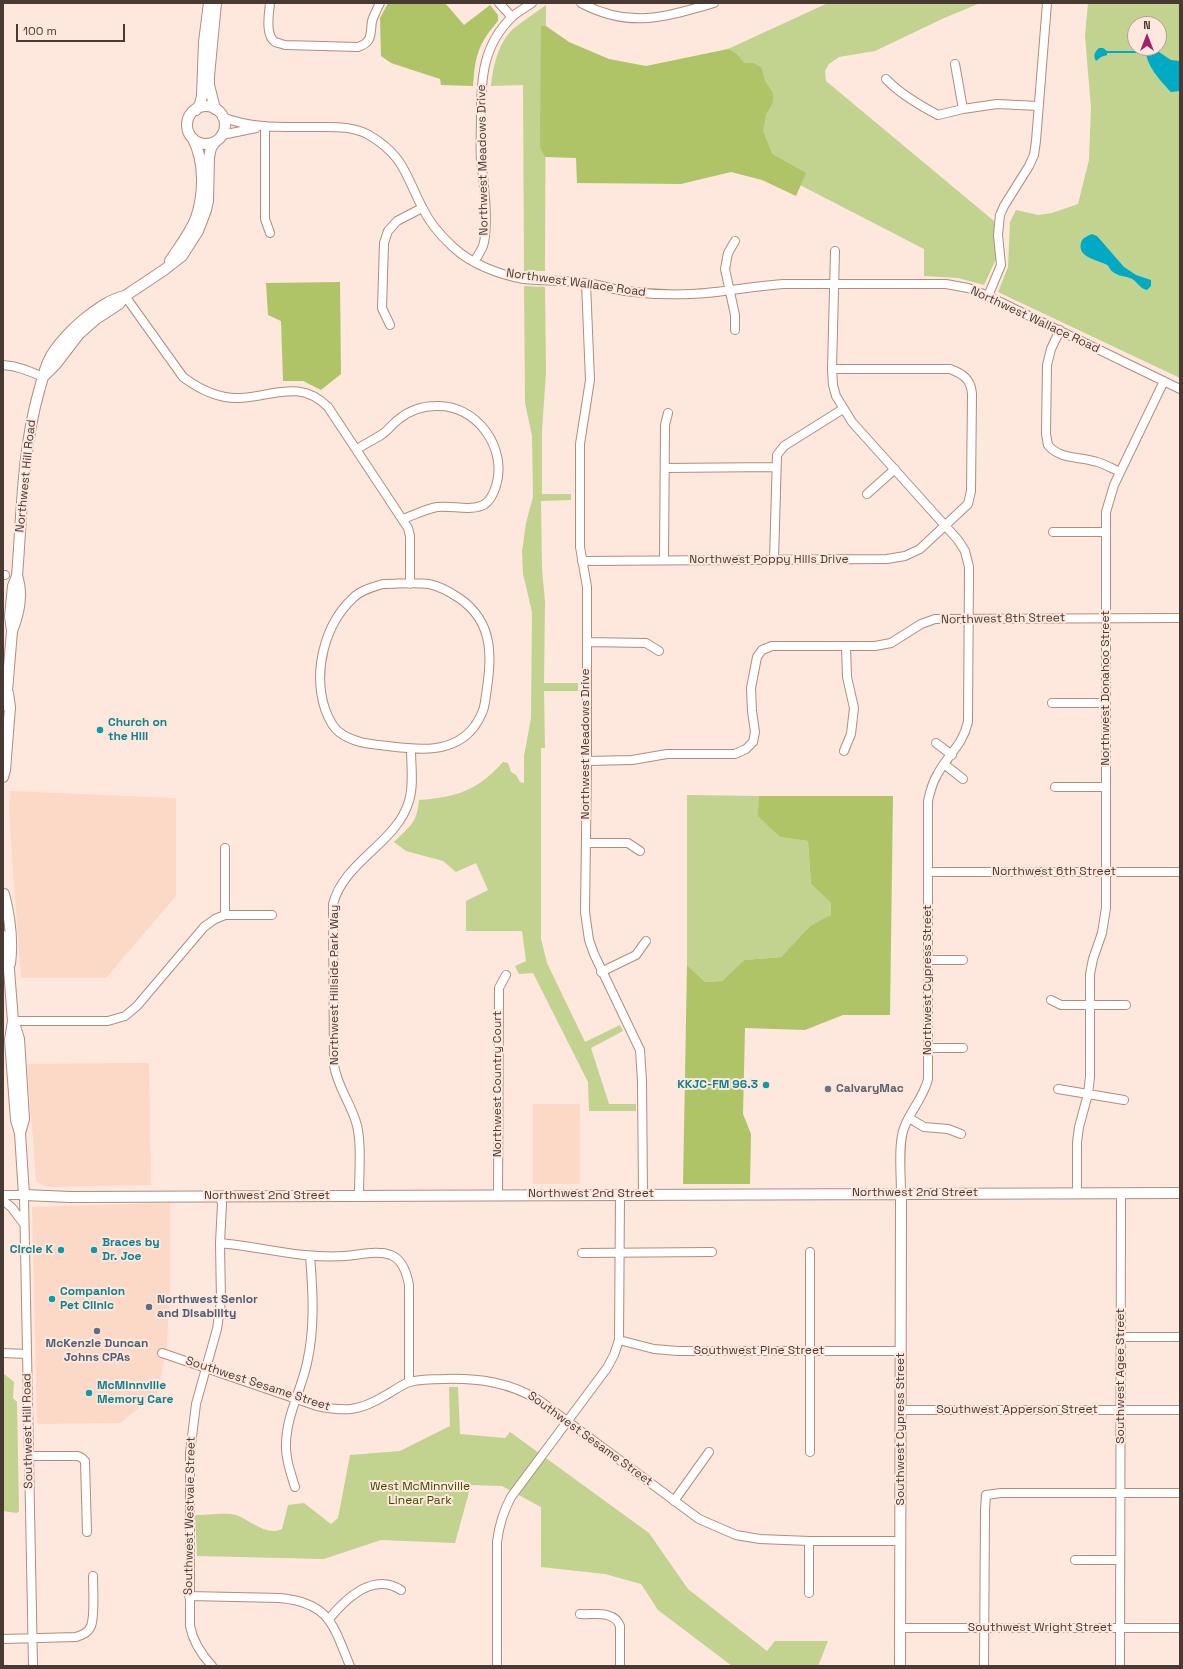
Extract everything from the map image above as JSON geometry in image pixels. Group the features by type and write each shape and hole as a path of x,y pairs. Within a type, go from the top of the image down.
{"main road":[{"path":"209,3 204,42 202,96 200,104 188,118 187,124 187,130 193,139 204,144 218,138 224,129 222,117 215,109 210,90 209,76 216,3"},
{"path":"196,110 205,107 215,109"},
{"name":"Northwest Hill Road","path":"3,705 7,691 12,631 18,617 20,586 17,576 25,464 30,426 43,377 56,364 79,334 119,304 125,296 182,256 192,241 202,221 208,201 209,157 218,138"},
{"name":"Northwest Hill Road","path":"164,270 192,227 200,201 200,157 193,139"},
{"name":"Northwest Hill Road","path":"3,777 5,770 10,707 7,691"},
{"path":"3,893 10,914 12,950 9,970"},
{"path":"3,936 4,950 9,970 13,1021 19,1039 24,1119 20,1133 24,1195"},
{"name":"Southwest Cypress Street","path":"900,1666 901,1193"},
{"name":"Northwest 2nd Street","path":"24,1195 220,1196 1180,1193"}],"street":[{"path":"270,3 269,32 271,37 276,42 285,45 358,47 364,45 372,34 372,21 380,3"},
{"path":"499,3 512,17"},
{"name":"Northwest Meadows Drive","path":"474,262 483,245 485,233 484,180 481,159 481,87 483,69 489,50 498,34 512,17 532,3"},
{"path":"580,3 613,16 629,19 649,19 692,6 714,3"},
{"path":"988,296 1001,265 998,235 1000,215 1034,155 1046,3"},
{"path":"955,64 963,109"},
{"path":"886,79 893,87 904,95 938,115 963,109 997,104 1038,106"},
{"name":"Northwest Wallace Road","path":"222,117 236,122 265,126 354,129 368,134 384,145 400,160 407,172 422,208 443,237 454,248 474,262 502,274 525,279 586,283 626,291 668,295 694,294 756,285 946,284 968,288 988,296 1180,389"},
{"path":"265,126 265,219 270,233"},
{"name":"Northwest Wallace Road","path":"218,138 236,131 265,126"},
{"path":"390,325 382,308 384,243 388,231 397,222 422,208"},
{"path":"735,241 725,261 735,330"},
{"path":"834,284 835,251"},
{"name":"Northwest Meadows Drive","path":"586,283 590,380 580,444 580,547 587,587 586,925 589,940 601,972 640,1050 642,1081 643,1194"},
{"name":"Northwest Cypress Street","path":"834,284 832,369 833,385 836,396 852,422 958,540 965,551 969,567 968,722 965,735 952,755 944,764 932,786 928,801 928,1078 926,1087 904,1128 901,1142 901,1193"},
{"path":"125,296 183,377 195,386 224,396 240,398 295,390 308,393 320,399 328,407 408,528 410,536 410,584"},
{"path":"1060,330 1051,349 1047,365 1046,434 1048,445 1060,455 1081,457 1099,462 1120,472"},
{"path":"3,365 13,366 43,377"},
{"name":"Northwest Poppy Hills Drive","path":"582,561 887,559 905,556 920,548 946,526 968,504 971,491 972,394 969,380 962,373 950,369 832,369"},
{"name":"Northwest Donahoo Street","path":"1077,1193 1078,1134 1088,1094 1090,1077 1090,974 1105,919 1106,512 1120,472 1164,381"},
{"path":"357,449 382,434 399,419 414,410 437,406 450,407 461,411 479,423 487,432 496,451 498,475 493,495 486,504 478,507 463,508 450,506 435,507 403,519"},
{"path":"774,560 777,455 784,446 843,409"},
{"path":"664,560 665,425 668,413"},
{"path":"665,468 776,467"},
{"path":"867,494 895,469"},
{"path":"1053,532 1105,532"},
{"path":"383,584 428,584 441,588 465,603 480,619 487,635 490,652 484,706 478,721 467,735 454,744 444,747 411,749 359,742 338,732 332,724 321,698 319,682 320,667 325,644 334,623 344,607 354,596 366,589 383,584"},
{"name":"Northwest 8th Street","path":"587,760 632,760 667,754 735,754 746,749 753,742 755,732 752,711 752,688 757,657 762,650 772,646 789,644 875,646 891,642 921,624 935,619 1180,618"},
{"path":"587,642 646,643 659,651"},
{"path":"844,751 851,734 854,708 847,677 846,646"},
{"path":"1052,703 1106,703"},
{"path":"936,743 952,755"},
{"name":"Northwest Hillside Park Way","path":"359,1195 358,1131 351,1108 338,1083 334,1065 333,904 337,892 351,872 396,826 404,813 409,801 411,788 411,749"},
{"path":"944,764 963,779"},
{"path":"1055,787 1106,787"},
{"path":"586,843 628,843 640,851"},
{"path":"225,848 225,914"},
{"name":"Northwest 6th Street","path":"928,872 1180,872"},
{"path":"13,1021 108,1021 124,1016 137,1006 204,927 215,919 225,914 272,915"},
{"path":"601,972 636,955 646,941"},
{"path":"928,960 963,960"},
{"name":"Northwest Country Court","path":"498,1195 499,988 506,975"},
{"path":"1051,1000 1061,1005 1126,1005"},
{"path":"928,1048 963,1048"},
{"path":"1058,1089 1124,1100"},
{"path":"909,1118 924,1127 948,1129 961,1134"},
{"name":"Southwest Agee Street","path":"1120,1666 1121,1193"},
{"path":"497,1666 497,1542 503,1512 511,1497 607,1368 614,1355 619,1340 620,1194"},
{"name":"Northwest 2nd Street","path":"3,1195 24,1195"},
{"name":"Southwest Hill Road","path":"24,1195 33,1666"},
{"name":"Southwest Westvale Street","path":"212,1666 204,1658 192,1636 189,1614 190,1445 196,1404 217,1329 221,1301 220,1243 222,1204 220,1196"},
{"path":"3,1200 12,1208 25,1225"},
{"path":"220,1243 310,1256 344,1256 382,1253 392,1255 398,1260 408,1275 409,1382"},
{"path":"582,1254 712,1252"},
{"path":"810,1252 810,1452"},
{"path":"294,1487 287,1462 286,1432 307,1363 311,1337 313,1304 310,1256"},
{"path":"1121,1338 1180,1338"},
{"name":"Southwest Pine Street","path":"619,1340 654,1349 678,1351 901,1352"},
{"name":"Southwest Sesame Street","path":"162,1353 316,1406 346,1410 359,1408 374,1402 409,1382 452,1379 481,1380 502,1384 529,1394 699,1519 736,1535 760,1539 809,1541 901,1541"},
{"path":"3,1354 27,1354"},
{"name":"Southwest Apperson Street","path":"901,1410 1180,1410"},
{"path":"674,1501 709,1452"},
{"path":"29,1456 78,1456 85,1461 87,1532"},
{"path":"984,1666 986,1495 1001,1493 1180,1493"},
{"path":"809,1541 809,1593"},
{"path":"1075,1560 1120,1560"},
{"path":"3,1639 76,1637 85,1634 91,1628 93,1576"},
{"path":"329,1619 339,1606 360,1591 374,1585 386,1583 401,1590"},
{"path":"189,1596 294,1600 318,1609 329,1619 350,1666"},
{"path":"580,1614 608,1615 618,1620 620,1626 620,1666"},
{"name":"Southwest Wright Street","path":"900,1628 1180,1628"}],"shaded area":[{"path":"10,791 176,798 176,896 106,978 21,978 9,810"},
{"path":"149,1063 151,1185 46,1187 37,1182 27,1064"},
{"path":"533,1104 580,1104 580,1184 533,1184"},
{"path":"170,1203 170,1290 167,1344 158,1393 120,1423 37,1424 32,1207"}],"green space":[{"path":"388,3 445,3 464,25 490,5 498,15 498,21 491,29 479,51 475,66 473,86 441,85 440,79 391,63 381,56 380,18"},
{"path":"828,3 980,3 942,19 875,51 839,57 829,64 825,71 826,81 994,221 996,259 984,285 958,278 924,276 924,249 767,168 728,49"},
{"path":"1088,3 1180,3 1180,378 998,292 1008,267 1010,222 1016,210 1038,215 1052,213 1078,204 1089,160 1091,108 1085,36"},
{"path":"546,5 545,271 524,271 523,85 491,86 497,56 508,35 513,29"},
{"path":"541,26 546,26 569,42 609,59 646,66 728,49 737,54 744,63 753,63 761,67 765,81 773,93 773,102 766,115 763,131 772,154 806,173 796,196 762,180 731,172 681,184 577,183 576,158 545,157 540,147"},
{"path":"340,282 341,374 321,390 303,381 283,381 281,321 268,315 266,283"},
{"path":"524,286 545,287 546,373 542,430 542,494 571,494 571,500 541,501 542,569 545,602 544,683 578,683 578,691 544,691 545,748 541,748 541,939 547,963 585,1042 620,1025 623,1031 591,1048 609,1104 636,1104 636,1111 589,1111 588,1082 533,973 519,974 515,966 526,961 522,931 466,931 466,901 488,890 476,863 456,872 443,861 406,851 394,842 412,824 418,808 419,800 444,797 466,791 484,780 503,762 508,763 511,772 516,775 520,782 524,783 524,756 531,718 532,612 523,574 522,552 526,523 533,497 532,436 525,403"},
{"path":"687,795 759,796 759,816 780,837 808,841 811,884 831,903 831,916 810,926 781,957 744,960 722,981 705,982 687,965"},
{"path":"759,796 893,796 890,1015 843,1015 805,1030 745,1028 743,1114 751,1134 750,1184 683,1184 687,965 705,982 722,981 744,960 781,957 810,926 831,915 831,903 811,884 808,841 780,837 758,816"},
{"path":"3,1373 14,1382 13,1398 17,1402 19,1511 17,1513 3,1511"},
{"name":"West McMinnville Linear Park","path":"449,1387 458,1387 460,1434 505,1438 510,1432 649,1533 688,1589 767,1651 775,1641 828,1641 818,1666 732,1666 658,1610 641,1584 605,1574 541,1567 541,1507 502,1486 471,1485 455,1543 381,1540 324,1559 197,1556 195,1515 232,1514 241,1517 259,1527 270,1531 276,1531 282,1529 288,1505 304,1503 331,1524 338,1518 350,1455 400,1451 450,1426"}],"water":[{"path":"1099,48 1103,48 1107,51 1107,55 1096,61 1094,54"},
{"path":"1146,56 1165,56 1171,60 1180,61 1180,91 1171,92 1158,78"},
{"path":"1092,234 1097,236 1124,267 1136,275 1151,280 1151,286 1147,290 1144,289 1134,280 1117,274 1107,265 1085,255 1082,252 1081,243 1084,238"}],"waterway":[{"path":"1107,52 1127,52"}],"place":[{"name":"Church on the Hill","path":"100,730"},
{"name":"KKJC-FM 96.3","path":"766,1085"},
{"name":"CalvaryMac","path":"828,1089"},
{"name":"Circle K","path":"61,1250"},
{"name":"Braces by Dr. Joe","path":"94,1250"},
{"name":"Companion Pet Clinic","path":"52,1299"},
{"name":"Northwest Senior and Disability","path":"149,1307"},
{"name":"McKenzie Duncan Johns CPAs","path":"97,1331"},
{"name":"McMinnville Memory Care","path":"89,1393"}]}
